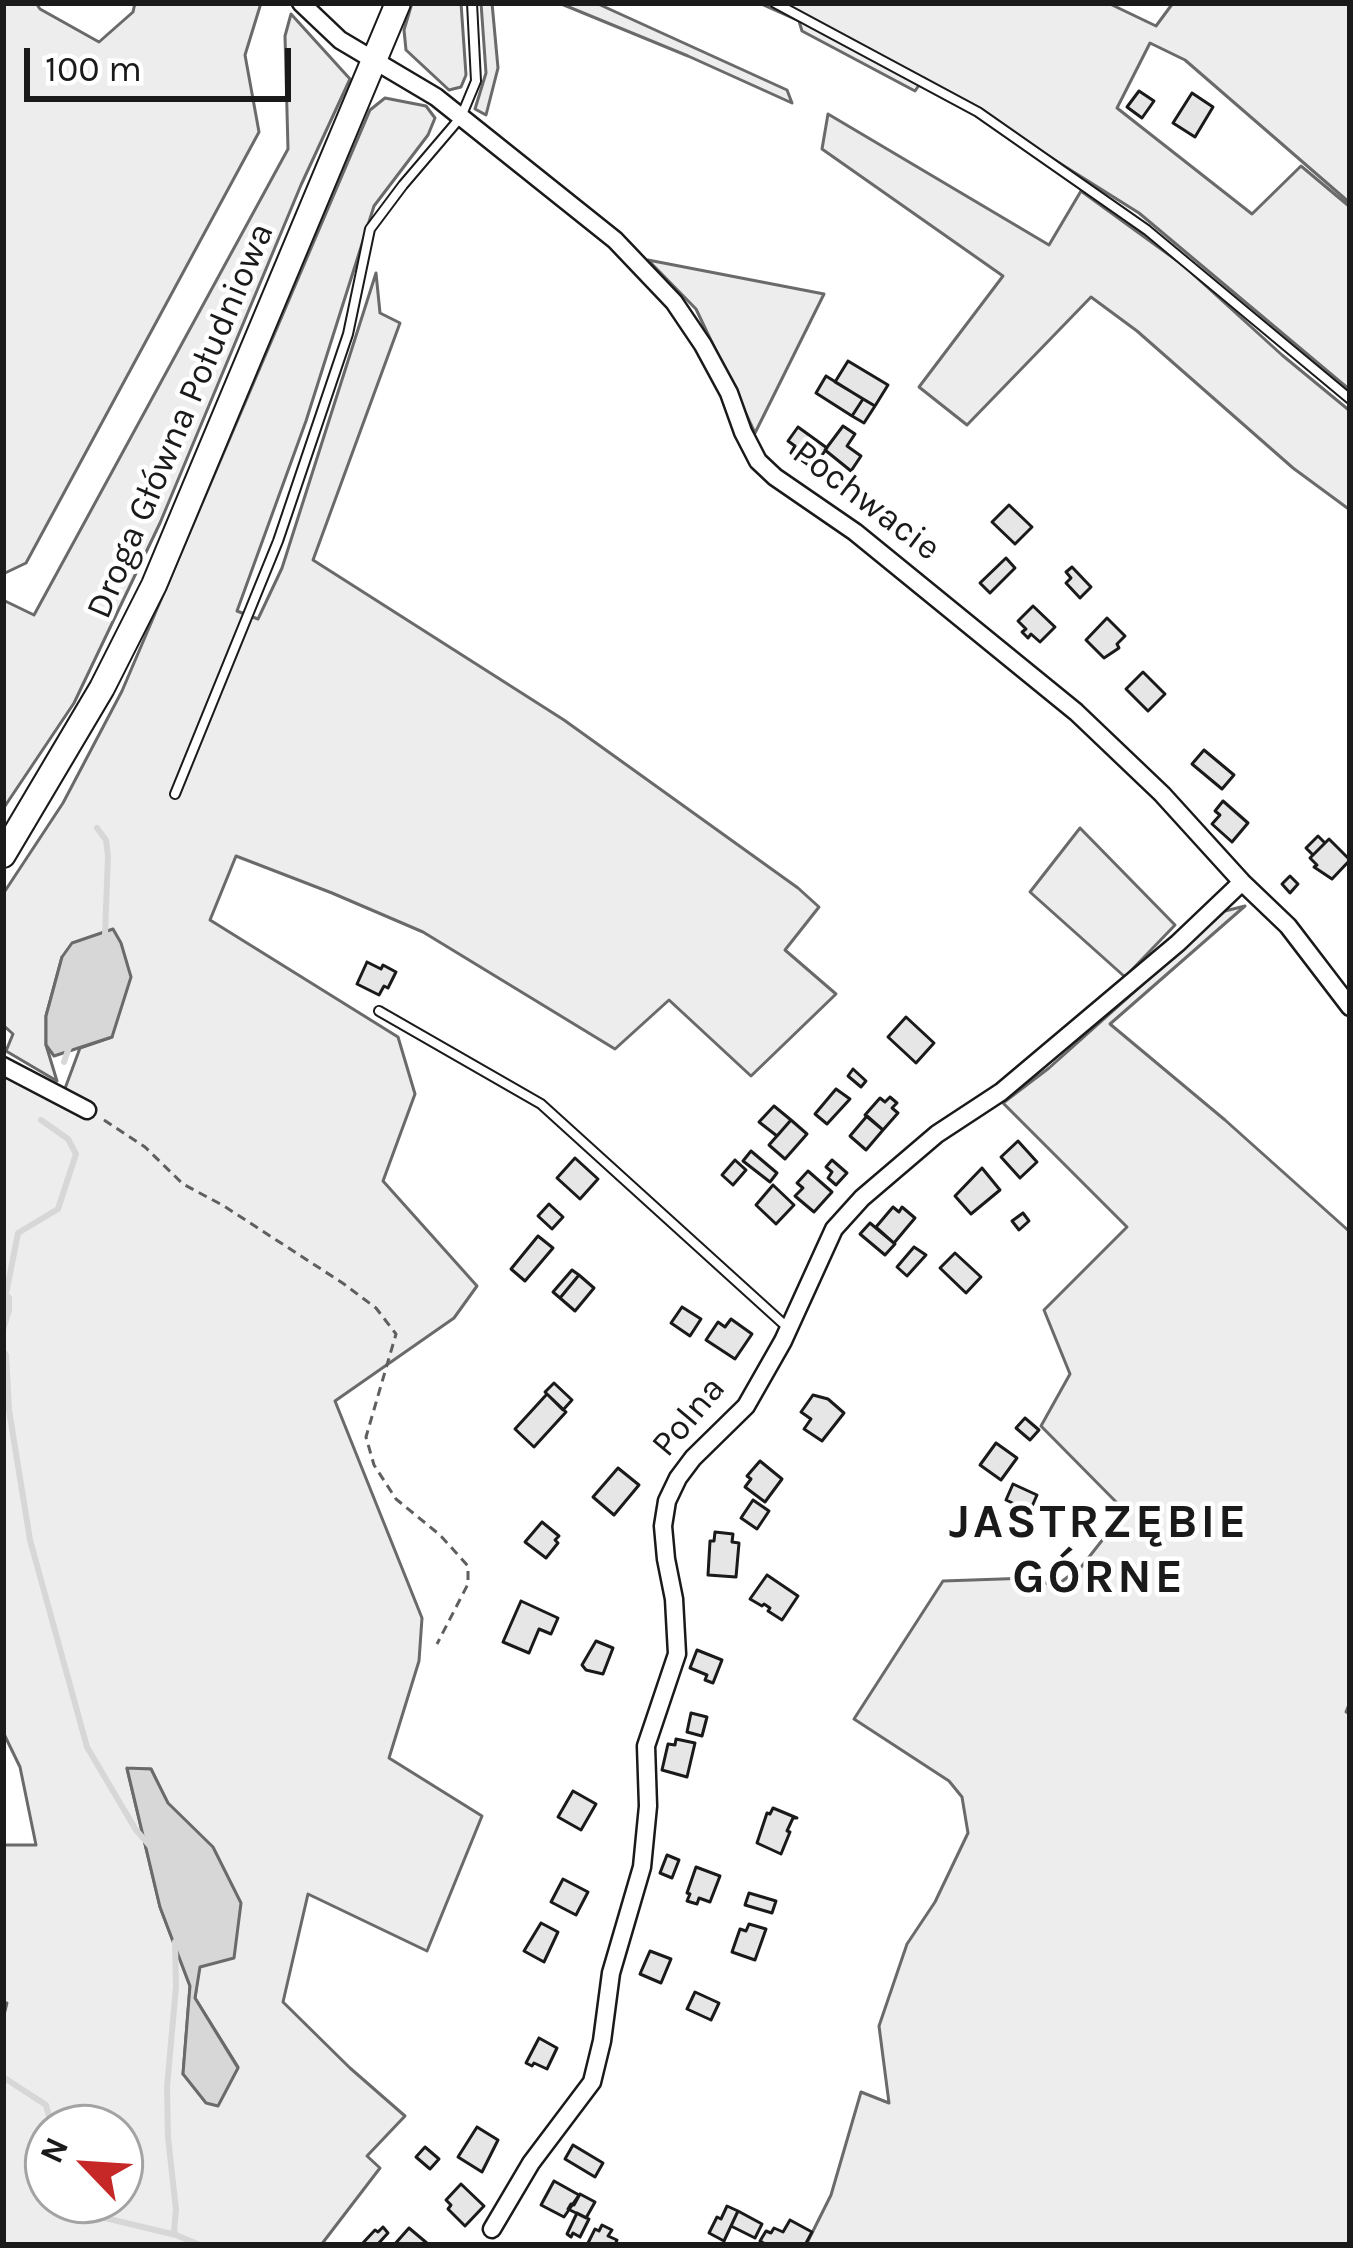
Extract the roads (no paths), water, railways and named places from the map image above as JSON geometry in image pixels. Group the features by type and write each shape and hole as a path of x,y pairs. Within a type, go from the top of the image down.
{"main road":[{"name":"Droga Główna Południowa","path":"3,855 102,688 154,585 398,3"}],"street":[{"name":"Pochwacie","path":"301,3 328,31 423,88 615,240 674,302 703,345 758,460 855,532 1076,712 1288,926 1350,1007"},
{"name":"Polna","path":"492,2229 531,2163 592,2082 611,1973 642,1867 648,1806 646,1746 677,1654 663,1526 667,1501 678,1478 746,1406 789,1329 834,1228 862,1198 937,1134 1001,1092 1243,882"},
{"path":"3,1066 87,1110"}],"lane":[{"path":"175,794 285,520 348,334 370,229 461,117 476,82 472,3"},
{"path":"775,3 978,112 1148,230 1350,398"},
{"path":"379,1011 541,1104 789,1329"}],"waterway":[{"path":"97,828 106,840 108,856 105,935"},
{"path":"64,1062 70,1044"},
{"path":"3,1330 18,1233 58,1209 76,1154 68,1139 41,1120"},
{"path":"3,1351 30,1540 87,1747 150,1846"},
{"path":"175,1942 167,2087 174,2231 200,2245"},
{"path":"3,2077 44,2104"},
{"path":"130,2224 176,2235"}],"district":[{"name":"JASTRZĘBIE GÓRNE","path":"1099,1550"}]}
